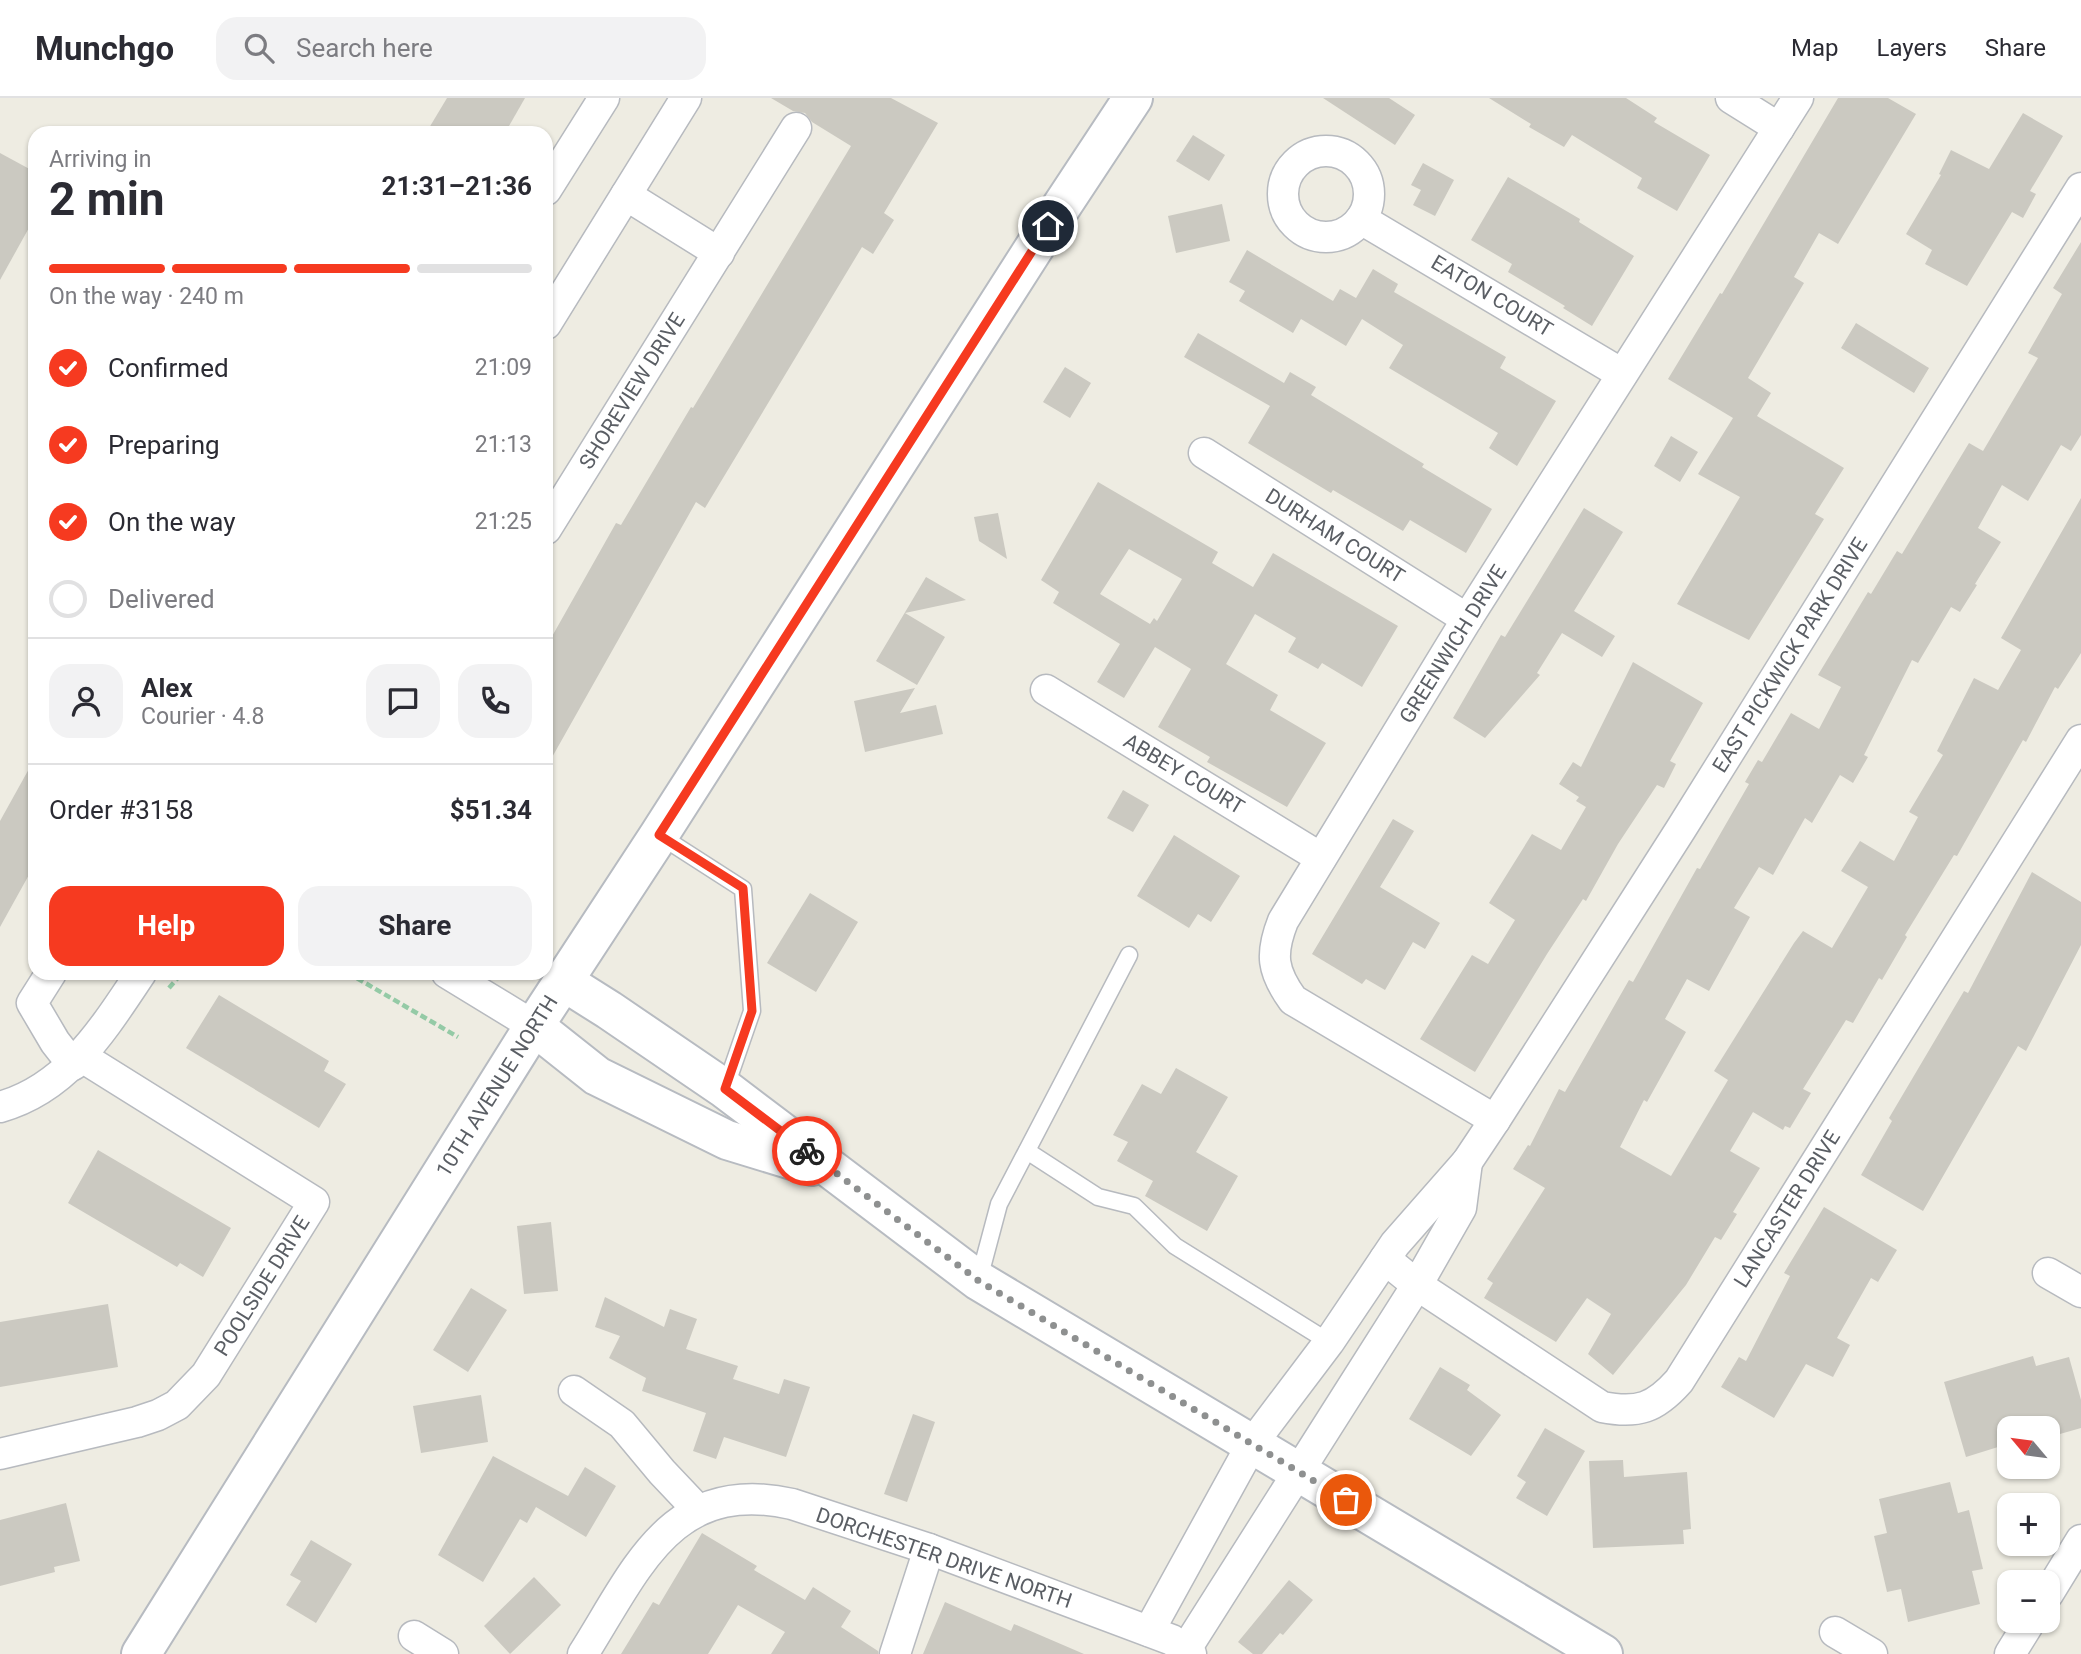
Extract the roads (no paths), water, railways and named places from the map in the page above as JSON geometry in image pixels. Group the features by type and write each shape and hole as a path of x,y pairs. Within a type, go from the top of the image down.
{"street":[{"path":"553,179 604,98"},
{"path":"553,313 686,98"},
{"name":"10TH AVENUE NORTH","path":"141,1654 534,1026 555,977 659,835 1034,248 1133,98"},
{"path":"1731,98 1779,128"},
{"name":"GREENWICH DRIVE","path":"1495,1120 1293,1000 1280,982 1274,962 1275,941 1283,921 1466,619 1798,98"},
{"name":"SHOREVIEW DRIVE","path":"553,518 796,128"},
{"name":"EAST PICKWICK PARK DRIVE","path":"1149,1631 1252,1444 1329,1342 1395,1244 1466,1162 1495,1120 1681,830 2081,188"},
{"path":"626,195 719,253"},
{"name":"EATON COURT","path":"1361,219 1622,374"},
{"name":"DURHAM COURT","path":"1204,453 1466,619"},
{"name":"ABBEY COURT","path":"1046,690 1321,858"},
{"name":"LANCASTER DRIVE","path":"1385,1259 1417,1285 1602,1407 1620,1411 1644,1408 1663,1399 1679,1381 2081,740"},
{"path":"555,977 609,1010 725,1089 979,1281 1603,1654"},
{"name":"POOLSIDE DRIVE","path":"0,1454 137,1422 177,1405 206,1375 314,1202 77,1061 55,1042 32,1003 47,980"},
{"path":"0,1107 46,1086 77,1061 106,1026 136,980"},
{"path":"458,980 534,1026 597,1076 727,1140 837,1174"},
{"path":"1188,1651 1417,1285 1461,1208 1466,1162"},
{"path":"2048,1273 2081,1292"},
{"path":"574,1391 622,1424 698,1510"},
{"name":"DORCHESTER DRIVE NORTH","path":"583,1654 660,1538 676,1523 698,1510 724,1501 746,1498 792,1504 929,1549 1149,1631 1188,1651"},
{"path":"2060,1574 2081,1540"},
{"path":"895,1654 929,1549"},
{"path":"1835,1632 1872,1654"},
{"path":"2010,1654 2023,1633"},
{"path":"414,1636 443,1654"}],"lane":[{"path":"659,835 743,888 752,1011 725,1089"},
{"path":"979,1281 999,1204 1129,954"},
{"path":"1027,1151 1098,1197 1134,1206 1175,1246 1329,1342"}]}
